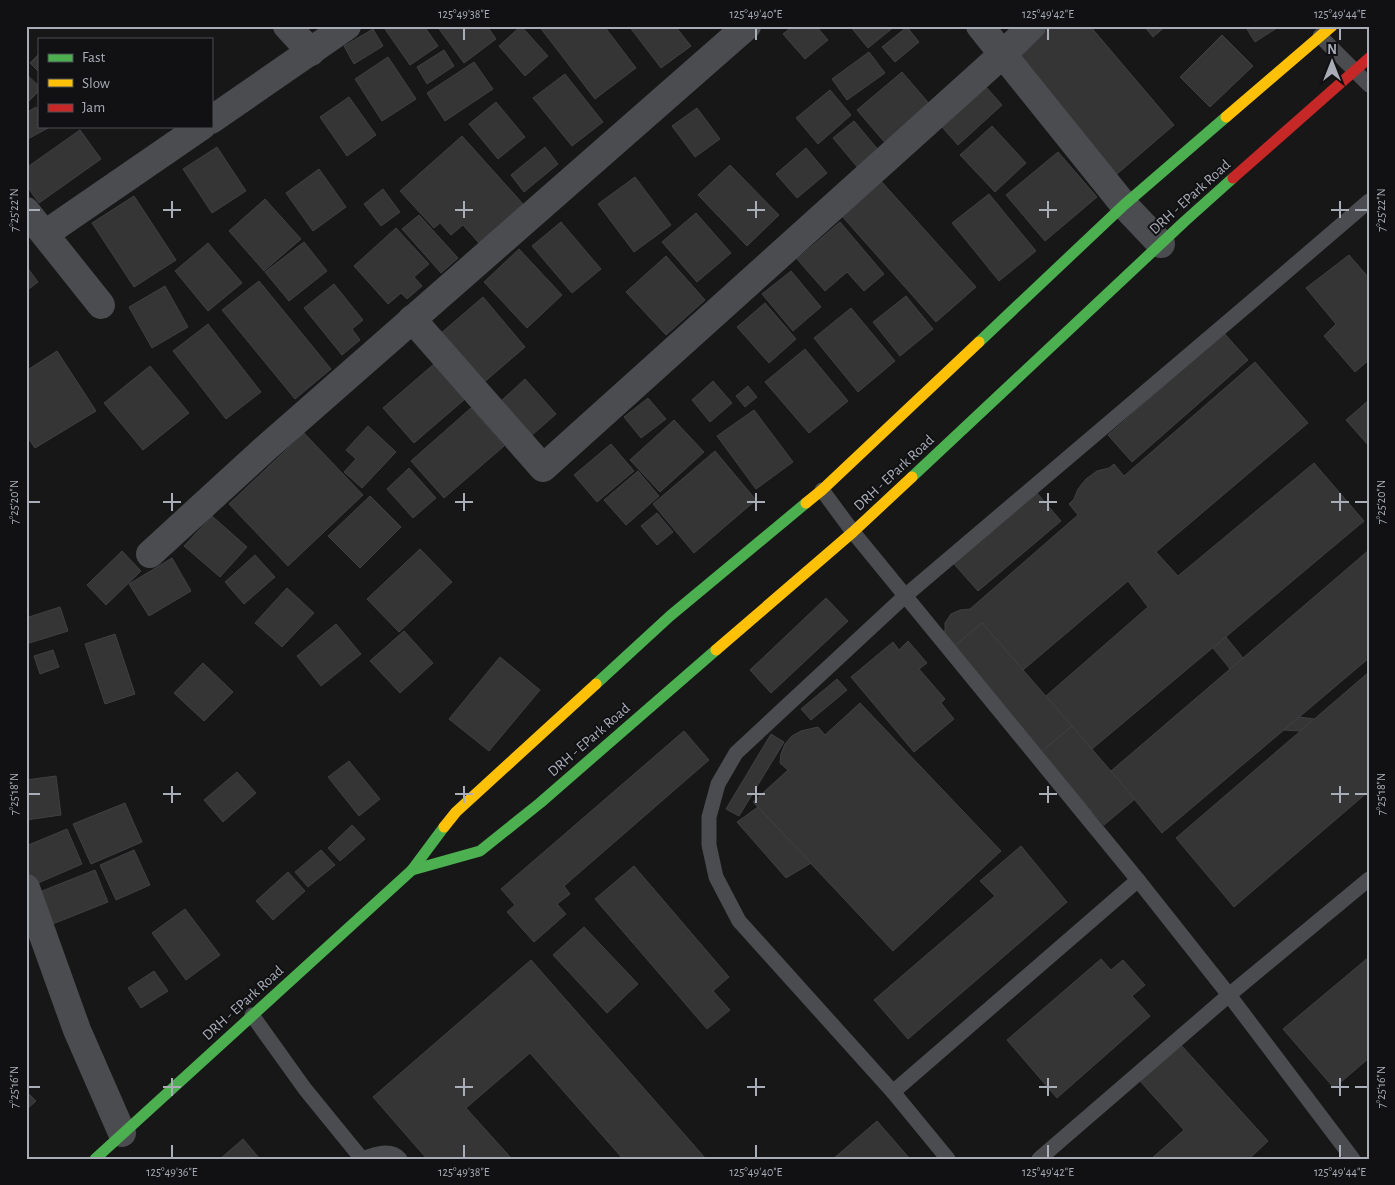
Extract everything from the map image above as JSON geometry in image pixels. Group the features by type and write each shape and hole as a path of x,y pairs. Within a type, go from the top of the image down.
{"main road":[{"name":"DRH - EPark Road","path":"95,1159 412,870 456,812 670,616 822,490 1124,205 1326,31"},
{"name":"DRH - EPark Road","path":"412,870 480,851 540,803 853,532 1185,220 1369,58"}],"street":[{"path":"287,26 311,52"},
{"path":"212,119 347,26"},
{"path":"150,554 267,447 747,26"},
{"path":"980,26 1124,205 1161,244"},
{"path":"412,320 543,468 1032,26"},
{"path":"44,234 199,128"},
{"path":"26,211 101,305"},
{"path":"26,888 77,1030 122,1133"}],"lane":[{"path":"1326,31 1354,70 1369,85"},
{"path":"948,1159 893,1092 739,921 716,878 709,845 709,818 718,784 736,753 905,596 1369,201"},
{"path":"822,490 853,532 1138,880 1229,995 1353,1159"},
{"path":"1039,1159 1229,995 1369,879"},
{"path":"893,1092 1138,880"},
{"path":"252,1015 305,1089 362,1159 380,1153 396,1155 400,1159"}],"building":[{"path":"390,26 424,26 438,46 410,65 385,29"},
{"path":"437,26 487,26 496,39 464,63"},
{"path":"521,26 548,56 525,76 499,46"},
{"path":"539,26 604,26 636,68 595,99"},
{"path":"629,26 675,26 691,46 661,68"},
{"path":"793,26 816,26 828,40 805,59 783,34"},
{"path":"850,26 895,26 868,48"},
{"path":"1049,26 1090,26 1174,125 1117,174 1016,55"},
{"path":"1144,26 1166,26 1153,37"},
{"path":"1245,26 1280,26 1255,42"},
{"path":"907,27 919,42 895,62 882,47"},
{"path":"373,29 383,46 354,64 344,46"},
{"path":"1222,35 1253,66 1210,107 1180,77"},
{"path":"444,50 454,66 427,84 417,67"},
{"path":"869,52 885,73 847,100 832,79"},
{"path":"38,55 38,71 30,63"},
{"path":"388,57 416,99 382,121 355,79"},
{"path":"474,62 493,89 445,121 427,93"},
{"path":"902,72 932,107 887,145 857,110"},
{"path":"26,74 38,85 38,92 26,104"},
{"path":"565,74 603,122 572,146 533,98"},
{"path":"986,87 1002,105 958,145 942,127"},
{"path":"830,90 851,115 818,144 796,118"},
{"path":"349,97 376,135 347,156 320,117"},
{"path":"496,102 525,137 498,159 469,124"},
{"path":"36,107 38,110 38,128 48,128 26,140 26,113"},
{"path":"697,108 720,139 695,157 672,126"},
{"path":"854,121 880,152 859,169 833,138"},
{"path":"992,126 1026,163 995,192 960,155"},
{"path":"80,130 101,159 39,203 26,185 26,168"},
{"path":"462,136 523,204 479,243 463,225 451,235 440,223 434,228 400,191"},
{"path":"217,147 246,191 212,213 183,169"},
{"path":"545,147 558,164 524,192 511,175"},
{"path":"806,148 827,173 797,198 776,174"},
{"path":"1058,152 1097,197 1045,241 1006,195"},
{"path":"730,165 779,215 747,246 698,195"},
{"path":"319,169 346,207 313,231 286,193"},
{"path":"635,177 671,225 634,252 598,204"},
{"path":"881,181 976,287 936,322 841,215"},
{"path":"383,189 400,212 381,226 364,204"},
{"path":"989,194 1036,251 999,281 952,223"},
{"path":"134,196 176,260 134,287 92,223"},
{"path":"265,199 301,239 264,271 229,231"},
{"path":"696,213 731,253 697,282 662,242"},
{"path":"419,215 458,258 441,273 402,229"},
{"path":"561,222 601,269 572,293 532,246"},
{"path":"840,222 884,274 864,291 847,272 825,291 797,259"},
{"path":"396,228 429,264 414,277 422,286 407,299 401,293 388,304 354,266"},
{"path":"304,242 327,271 289,301 265,272"},
{"path":"208,243 242,283 208,311 175,271"},
{"path":"519,249 562,295 527,328 484,282"},
{"path":"1349,255 1369,278 1369,360 1355,372 1324,336 1336,324 1306,288"},
{"path":"666,256 705,300 666,335 626,292"},
{"path":"26,266 38,282 26,291"},
{"path":"791,271 821,307 793,331 762,294"},
{"path":"259,281 331,369 295,399 222,310"},
{"path":"334,284 363,320 352,329 360,340 342,355 304,308"},
{"path":"165,286 188,327 152,348 129,307"},
{"path":"906,296 933,329 900,356 873,322"},
{"path":"483,297 525,347 482,384 440,334"},
{"path":"765,303 796,339 769,363 737,327"},
{"path":"851,308 895,361 858,392 814,338"},
{"path":"208,324 261,392 226,419 173,351"},
{"path":"1224,333 1248,360 1132,462 1108,435"},
{"path":"805,349 848,401 809,433 765,382"},
{"path":"57,351 96,411 35,448 26,435 26,371"},
{"path":"1255,362 1308,423 1156,552 1178,576 1314,463 1364,521 1092,749 1046,696 1148,607 1128,581 1023,670 982,623 951,649 939,636 945,631 945,623 951,614 960,610 970,609 1078,515 1069,504 1086,479 1097,471 1109,468 1114,464 1124,476"},
{"path":"434,364 465,399 414,443 383,408"},
{"path":"150,366 189,413 143,450 104,403"},
{"path":"525,379 556,414 531,436 500,402"},
{"path":"713,381 732,403 710,422 692,400"},
{"path":"748,386 757,397 745,407 736,396"},
{"path":"648,398 666,419 641,438 624,417"},
{"path":"1369,400 1369,446 1346,420"},
{"path":"471,408 504,446 444,498 411,461"},
{"path":"754,410 793,462 756,489 717,436"},
{"path":"674,420 704,452 660,492 630,460"},
{"path":"368,426 396,452 362,488 344,472 356,459 346,450"},
{"path":"304,433 363,495 288,566 229,504"},
{"path":"611,444 634,471 597,502 574,475"},
{"path":"715,451 756,500 694,553 653,504"},
{"path":"409,468 436,498 413,518 387,489"},
{"path":"638,471 659,496 626,525 604,500"},
{"path":"1037,493 1061,521 978,591 954,564"},
{"path":"370,496 401,527 360,568 328,536"},
{"path":"657,513 673,532 657,545 641,526"},
{"path":"212,516 247,547 220,577 184,546"},
{"path":"420,549 452,582 399,632 367,599"},
{"path":"1369,550 1369,658 1162,833 1111,771"},
{"path":"122,551 141,571 106,605 87,585"},
{"path":"255,555 275,577 244,604 225,582"},
{"path":"172,558 191,591 149,616 129,584"},
{"path":"287,588 314,613 282,647 255,623"},
{"path":"826,598 848,621 771,693 750,670"},
{"path":"60,607 68,631 26,644 26,618"},
{"path":"982,623 1072,726 1041,752 951,649"},
{"path":"336,624 361,654 321,686 297,656"},
{"path":"404,631 433,663 400,693 370,661"},
{"path":"115,634 135,694 105,704 85,644"},
{"path":"1226,637 1243,658 1230,669 1213,648"},
{"path":"908,641 927,663 919,669 945,699 941,703 954,719 914,752 851,677 893,642 899,650"},
{"path":"53,650 59,667 40,674 34,656"},
{"path":"500,657 540,690 489,751 449,719"},
{"path":"203,663 233,692 204,721 174,693"},
{"path":"1369,672 1369,791 1234,907 1176,838"},
{"path":"837,679 847,690 811,720 801,709"},
{"path":"860,703 1001,851 893,951 753,802 788,770 780,763 781,754 785,744 792,736 801,731 818,727 825,735"},
{"path":"1299,717 1314,719 1300,731 1284,730"},
{"path":"1072,726 1135,799 1104,825 1041,752"},
{"path":"684,731 709,760 564,886 570,894 557,904 566,914 534,942 507,912 515,905 501,889"},
{"path":"771,734 784,742 739,816 726,809"},
{"path":"349,761 380,799 359,816 328,777"},
{"path":"237,772 256,793 223,822 204,800"},
{"path":"56,776 61,815 26,820 26,780"},
{"path":"125,803 142,842 91,864 73,824"},
{"path":"758,807 811,863 786,878 737,822"},
{"path":"352,825 365,839 340,861 328,848"},
{"path":"67,829 82,864 29,887 26,880 26,846"},
{"path":"1021,846 1067,902 908,1039 874,1000 995,896 980,881"},
{"path":"134,850 150,885 116,900 100,865"},
{"path":"321,850 335,865 308,887 295,872"},
{"path":"634,866 729,977 713,991 730,1010 707,1029 595,899"},
{"path":"95,870 108,902 45,927 32,895"},
{"path":"288,872 305,891 273,920 256,901"},
{"path":"185,909 220,955 186,980 152,933"},
{"path":"584,927 638,984 607,1013 553,955"},
{"path":"1369,957 1369,1058 1334,1088 1283,1029"},
{"path":"1101,959 1111,970 1123,960 1145,985 1132,996 1150,1016 1057,1098 1007,1040"},
{"path":"531,960 706,1159 623,1159 530,1053 466,1108 512,1159 427,1159 373,1097"},
{"path":"154,971 168,991 141,1008 128,988"},
{"path":"1181,1045 1268,1141 1249,1159 1151,1159 1184,1130 1140,1081"},
{"path":"26,1091 36,1101 26,1110"},
{"path":"877,1121 910,1159 833,1159"},
{"path":"243,1139 260,1159 220,1159"}],"traffic: fast":[{"path":"979,342 1124,205 1226,117"},
{"path":"912,477 1233,178"},
{"path":"596,684 670,616 806,503"},
{"path":"412,870 480,851 540,803 716,650"},
{"path":"95,1159 412,870 444,827"}],"traffic: slow":[{"path":"1226,117 1332,26"},
{"path":"806,503 979,342"},
{"path":"716,650 853,532 912,477"},
{"path":"444,827 456,812 596,684"}],"traffic: jam":[{"path":"1233,178 1369,58"}]}
